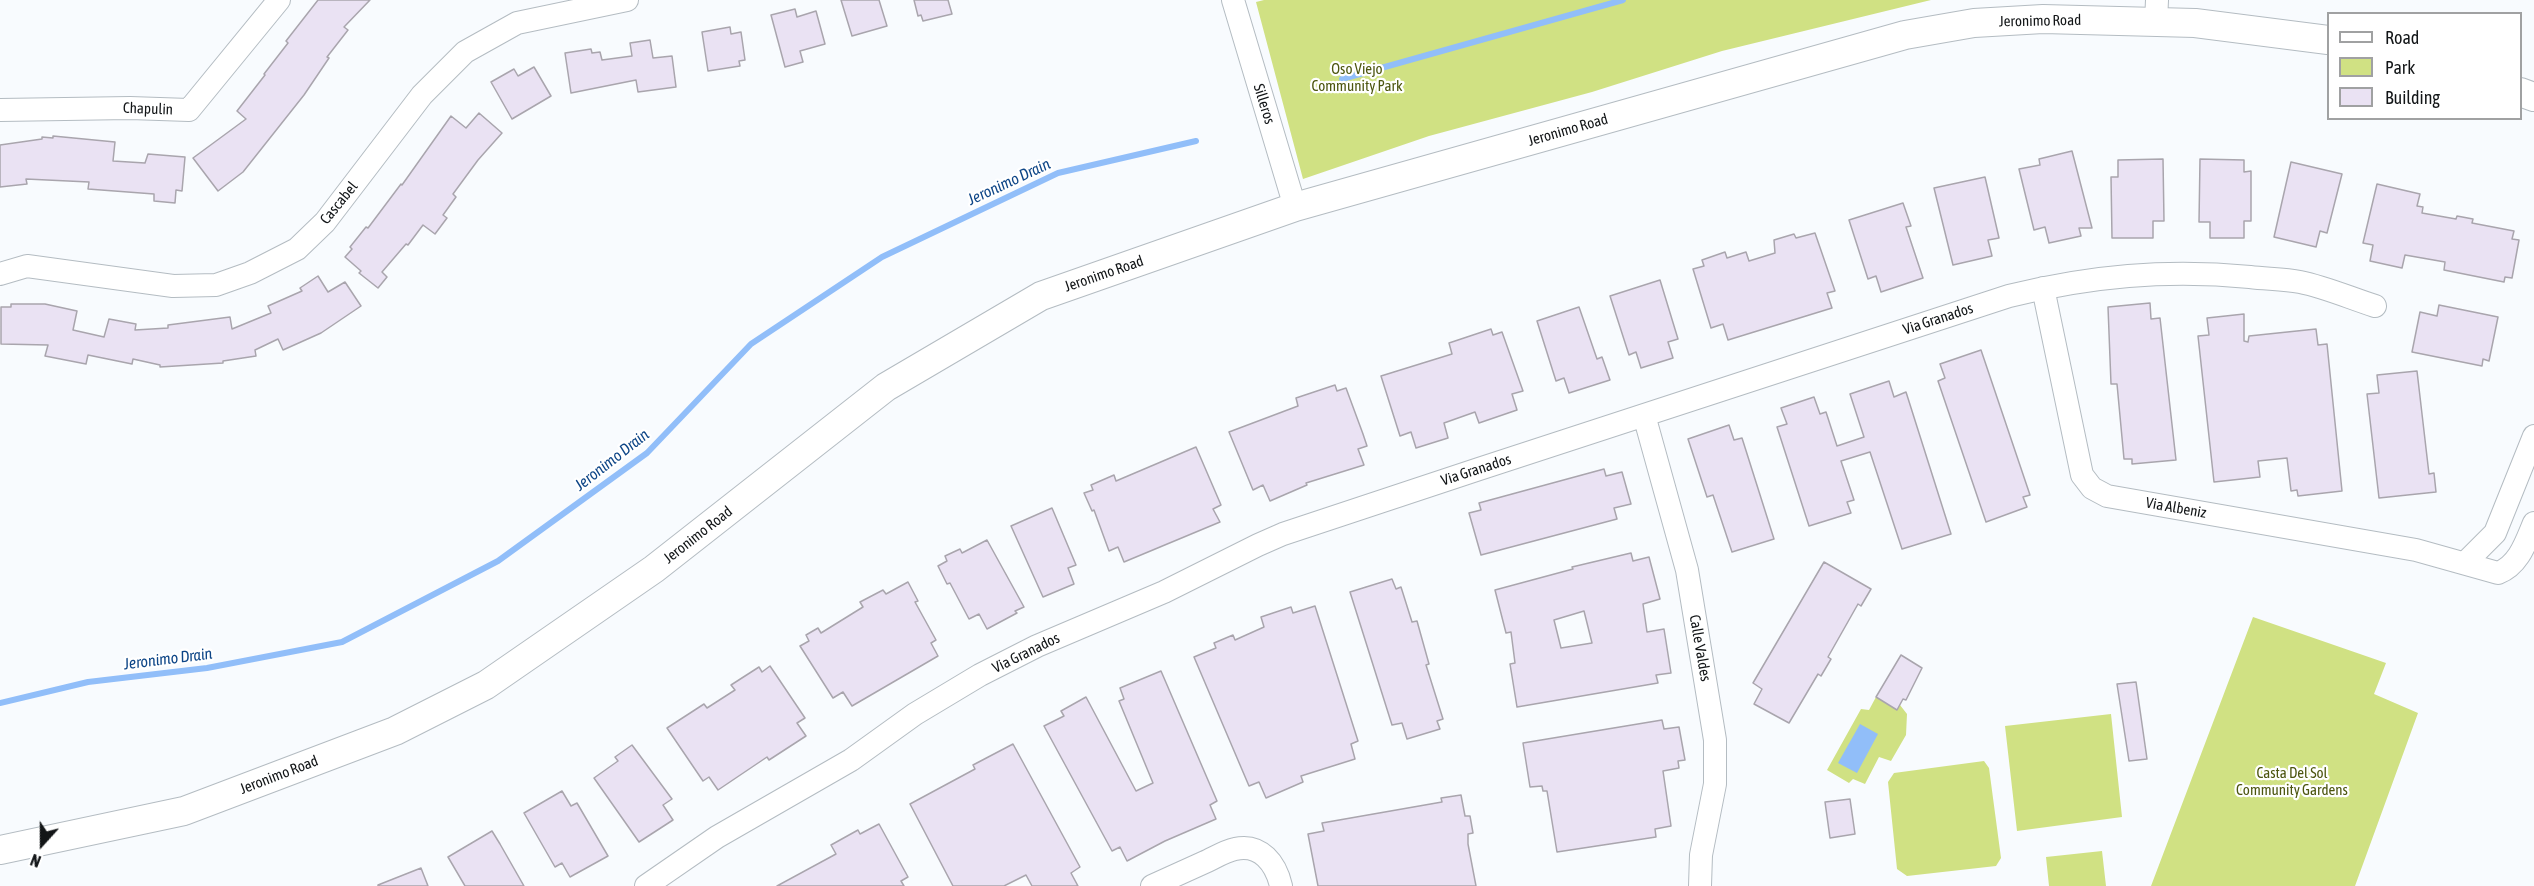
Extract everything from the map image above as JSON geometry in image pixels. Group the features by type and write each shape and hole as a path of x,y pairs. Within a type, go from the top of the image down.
{"main road":[{"name":"Jeronimo Road","path":"0,850 184,811 395,731 495,679 654,569 886,387 1041,296 1295,207 1905,35 1974,23 2157,11 2194,23 2327,40"}],"street":[{"name":"Chapulin","path":"0,110 130,108 189,110 279,0"},
{"name":"Cascabel","path":"0,274 27,266 173,286 216,285 250,273 297,249 325,222 422,95 465,52 517,23 627,0"},
{"name":"Silleros","path":"1233,0 1295,207"},
{"name":"Via Granados","path":"646,886 725,832 851,759 915,714 980,675 1037,646 1164,592 1283,534 1966,310 2043,288 2133,274 2182,273 2300,282 2374,306"},
{"name":"Via Albeniz","path":"2043,288 2082,475 2092,488 2107,496 2375,542 2498,573 2506,570 2514,562 2534,523"},
{"name":"Calle Valdes","path":"1644,415 1687,570 1715,740 1715,784 1701,855 1700,886"},
{"path":"2465,563 2495,533 2527,473 2534,436"},
{"path":"1152,886 1235,849 1251,848 1261,852 1270,861 1278,874 1281,886"}],"green space":[{"name":"Oso Viejo Community Park","path":"1264,0 1931,0 1722,51 1592,92 1429,136 1303,179 1256,2"},
{"name":"Casta Del Sol Community Gardens","path":"2253,617 2386,663 2374,694 2418,713 2355,886 2151,886"},
{"path":"1876,697 1897,710 1900,705 1907,714 1906,735 1891,761 1879,757 1865,784 1853,779 1849,783 1827,770 1861,709 1869,710"},
{"path":"2111,714 2122,817 2017,831 2005,726"},
{"path":"1984,761 1989,768 2001,858 1996,866 1907,876 1897,869 1888,782 1894,773"},
{"path":"2102,851 2106,886 2049,886 2046,857"}],"water":[{"path":"1860,724 1878,734 1857,773 1838,763"}],"building":[{"path":"318,0 370,0 344,27 348,30 327,57 329,58 304,95 243,172 218,191 193,158 246,119 237,111"},
{"path":"841,0 879,0 887,26 852,36"},
{"path":"914,0 948,0 952,14 923,21 921,15 918,16"},
{"path":"795,9 797,17 816,11 825,44 800,51 803,62 785,67 771,15"},
{"path":"730,27 731,34 741,32 745,60 739,61 740,66 708,71 702,32"},
{"path":"650,40 653,58 672,56 676,87 638,92 636,80 571,93 565,53 591,49 592,53 600,52 602,60 632,56 630,43"},
{"path":"534,67 551,96 512,119 491,82 514,69 518,76"},
{"path":"479,113 502,133 478,160 453,194 456,197 443,215 447,218 435,234 423,225 408,245 406,244 382,272 387,277 378,288 359,273 361,271 345,257 352,249 350,247 402,185 451,116 466,128"},
{"path":"53,136 115,142 113,161 145,163 148,154 185,157 182,191 176,190 175,203 154,201 154,194 88,189 89,182 26,179 27,184 0,187 0,145 42,139 42,137 53,138"},
{"path":"2072,151 2092,228 2079,228 2081,236 2049,243 2045,227 2034,230 2019,169 2040,165 2039,159"},
{"path":"2163,159 2164,221 2153,221 2153,238 2112,238 2111,177 2118,177 2118,160"},
{"path":"2200,159 2244,160 2244,172 2251,171 2251,221 2244,221 2244,238 2210,238 2210,222 2199,222"},
{"path":"2291,162 2342,174 2327,233 2320,231 2316,247 2274,237"},
{"path":"1985,177 1999,238 1988,240 1992,256 1953,265 1934,188"},
{"path":"2377,184 2420,194 2417,206 2423,207 2422,213 2456,219 2457,216 2473,219 2472,223 2514,231 2512,239 2519,240 2512,278 2505,277 2504,282 2444,270 2445,262 2405,255 2402,268 2370,261 2373,245 2363,243"},
{"path":"1903,203 1911,226 1906,227 1923,278 1881,292 1876,276 1868,279 1849,220"},
{"path":"1815,233 1835,291 1827,293 1832,308 1728,340 1723,324 1711,328 1693,269 1704,266 1702,260 1725,252 1727,258 1746,252 1749,261 1775,253 1774,240 1794,234 1796,238"},
{"path":"318,276 328,292 345,282 361,306 321,333 283,350 278,339 255,350 256,356 223,361 223,363 160,367 160,365 133,359 132,364 88,355 86,364 45,356 48,345 1,344 1,307 11,307 11,304 45,304 77,311 73,330 104,337 109,319 136,324 135,330 168,328 168,325 230,317 232,329 271,313 268,306 302,291 300,288"},
{"path":"1660,280 1678,339 1668,342 1673,358 1641,368 1636,352 1629,355 1610,296"},
{"path":"2150,303 2151,319 2160,318 2176,460 2132,464 2132,459 2124,459 2117,384 2111,384 2108,307"},
{"path":"2439,305 2498,317 2489,361 2483,359 2482,366 2412,352 2420,312 2437,316"},
{"path":"1579,307 1597,359 1602,357 1610,380 1569,393 1564,378 1556,381 1537,321"},
{"path":"2244,314 2244,341 2248,342 2249,336 2316,329 2318,345 2327,344 2342,491 2298,496 2297,490 2291,491 2287,458 2258,461 2260,477 2214,482 2198,336 2209,335 2207,318"},
{"path":"1491,329 1493,335 1502,332 1523,391 1512,394 1517,410 1479,423 1475,412 1444,423 1448,438 1416,448 1411,432 1400,436 1381,376 1452,354 1449,343"},
{"path":"1981,350 2030,495 2023,497 2027,507 1986,522 1938,381 1945,378 1940,364"},
{"path":"2417,371 2429,474 2434,473 2436,492 2379,498 2367,394 2379,393 2377,375"},
{"path":"1889,381 1894,397 1906,392 1951,534 1902,549 1870,452 1841,461 1854,500 1847,502 1851,513 1809,526 1777,427 1787,424 1781,408 1814,397 1820,414 1826,412 1837,446 1864,437 1850,394"},
{"path":"1335,385 1337,391 1346,388 1363,434 1367,446 1358,449 1364,465 1306,483 1307,485 1270,501 1263,485 1253,490 1229,432 1298,406 1296,398"},
{"path":"1729,425 1734,440 1742,438 1774,539 1732,552 1713,495 1707,497 1688,439"},
{"path":"1196,447 1221,505 1213,509 1220,522 1124,562 1118,547 1109,551 1094,510 1092,511 1084,493 1093,490 1091,485 1114,475 1116,481"},
{"path":"1604,469 1606,476 1622,472 1631,504 1614,508 1617,519 1481,555 1469,513 1481,510 1479,503"},
{"path":"1052,508 1076,565 1068,568 1074,584 1043,597 1011,526"},
{"path":"987,540 1024,607 987,629 979,614 969,619 938,566 947,561 945,556 960,549 962,553"},
{"path":"1631,553 1633,561 1649,557 1660,599 1643,604 1647,632 1664,629 1671,673 1656,675 1658,683 1517,707 1510,664 1515,663 1511,632 1506,633 1495,590 1573,569 1572,567","holes":["1584,611 1592,643 1561,648 1554,620"]},
{"path":"1824,562 1871,589 1861,606 1858,604 1828,657 1831,659 1821,676 1818,674 1789,723 1754,704 1762,689 1753,683"},
{"path":"1392,579 1396,589 1401,587 1412,622 1417,621 1429,664 1426,665 1443,719 1437,721 1440,729 1407,739 1402,723 1392,725 1350,592"},
{"path":"908,582 918,601 915,602 936,640 931,643 938,656 852,706 843,692 833,698 800,646 809,641 806,635 818,628 821,633 863,607 860,602 883,590 886,594"},
{"path":"1315,606 1358,741 1351,744 1355,759 1301,776 1303,782 1266,798 1259,782 1249,786 1194,657 1216,648 1214,643 1233,635 1235,640 1264,627 1261,617 1291,607 1293,613"},
{"path":"1901,655 1922,668 1906,700 1903,699 1897,710 1876,697"},
{"path":"770,666 805,718 797,723 806,736 769,760 767,757 718,790 709,777 703,781 667,728 704,704 707,708 735,690 731,685 759,667 762,672"},
{"path":"1161,671 1217,801 1210,805 1216,819 1165,841 1127,861 1120,847 1112,851 1044,726 1064,716 1061,711 1086,697 1136,791 1153,783 1119,701 1124,699 1120,688"},
{"path":"2136,682 2147,759 2129,761 2117,684"},
{"path":"1662,720 1664,729 1679,727 1685,760 1678,761 1679,768 1663,771 1671,826 1655,829 1656,837 1557,852 1547,791 1543,791 1542,786 1530,787 1523,743"},
{"path":"1013,744 1080,867 1071,873 1078,886 1032,886 1026,875 1004,886 953,886 910,804 975,769 973,765"},
{"path":"632,745 672,799 663,805 673,820 639,842 594,778 618,761 615,757"},
{"path":"562,791 571,806 577,803 608,856 570,877 562,863 555,867 524,813"},
{"path":"1461,795 1465,816 1470,816 1473,833 1468,834 1468,844 1476,886 1318,886 1308,834 1324,831 1322,823 1442,802 1441,798"},
{"path":"1850,799 1855,834 1830,838 1825,802"},
{"path":"879,824 908,877 901,881 904,886 777,886 836,854 831,845 858,830 860,834"},
{"path":"492,831 524,886 465,886 448,857"},
{"path":"421,868 428,886 378,886 378,885"}],"waterway":[{"name":"Jeronimo Drain","path":"1342,79 1623,0"},
{"name":"Jeronimo Drain","path":"0,703 88,682 207,668 342,642 498,561 647,453 751,344 882,257 1058,173 1196,141"}]}
